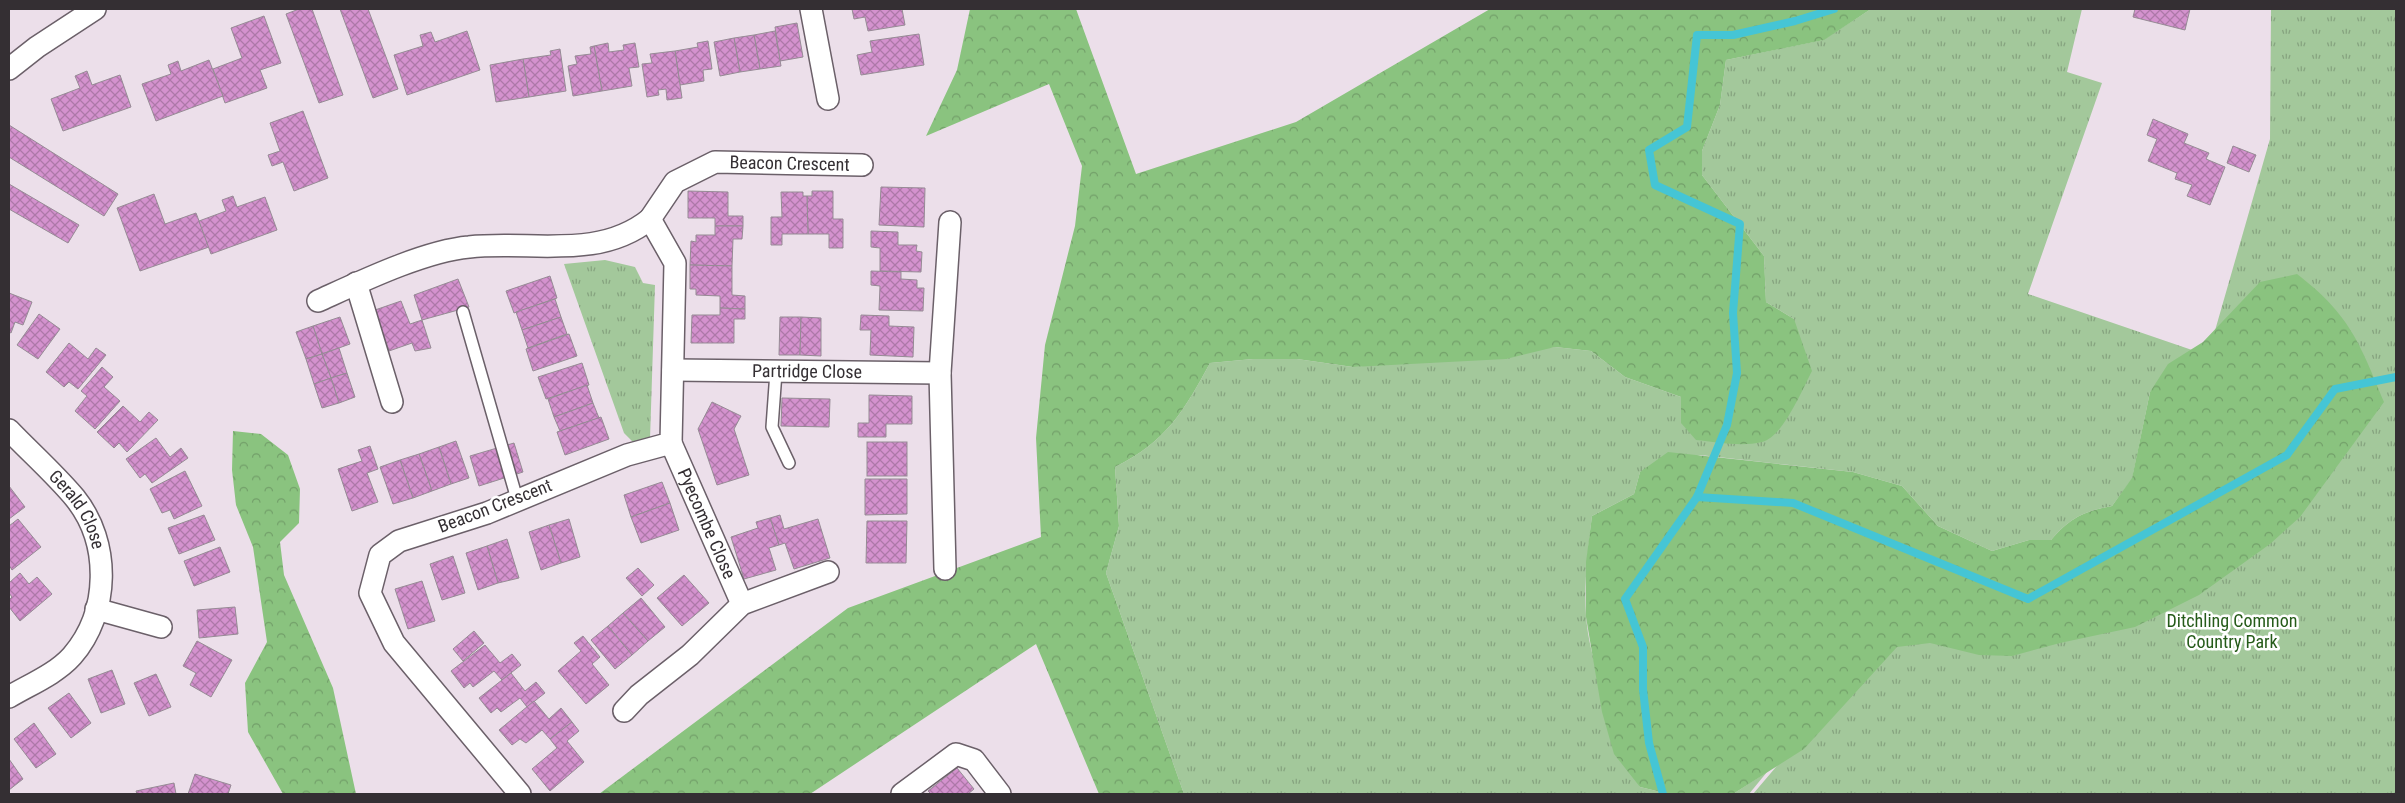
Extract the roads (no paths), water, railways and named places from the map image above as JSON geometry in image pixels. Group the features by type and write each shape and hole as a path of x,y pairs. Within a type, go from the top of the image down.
{"street":[{"path":"9,70 37,46 95,9"},
{"path":"811,9 828,98"},
{"name":"Beacon Crescent","path":"318,301 356,283 441,252 469,246 554,247 594,244 636,230 650,219 675,182 715,162 862,165"},
{"path":"650,219 675,263 671,442"},
{"path":"946,569 940,373 950,222"},
{"path":"356,283 392,402"},
{"name":"Partridge Close","path":"673,370 940,373"},
{"name":"Gerald Close","path":"9,430 75,499 91,525 99,550 103,577 96,609 88,630 72,656 44,677 9,697"},
{"name":"Beacon Crescent","path":"520,794 394,643 370,593 380,555 400,541 486,513 517,498 627,455 671,442"},
{"name":"Pyecombe Close","path":"671,442 742,604"},
{"path":"624,711 639,695 690,655 742,604 828,572"},
{"path":"96,609 161,627"},
{"path":"902,794 956,754 974,760 1000,794"}],"lane":[{"path":"463,312 517,498"},
{"path":"776,372 772,426 789,463"}],"waterway":[{"path":"1663,794 1649,743 1643,689 1643,647 1625,599 1697,497 1727,425 1737,373 1733,313 1740,224 1655,185 1649,150 1687,127 1697,35 1733,35 1795,21 1834,9"},
{"path":"1697,497 1793,503 2028,599 2287,455 2335,389 2396,377"}],"park label":[{"name":"Ditchling Common Country Park","path":"2232,631"}]}
